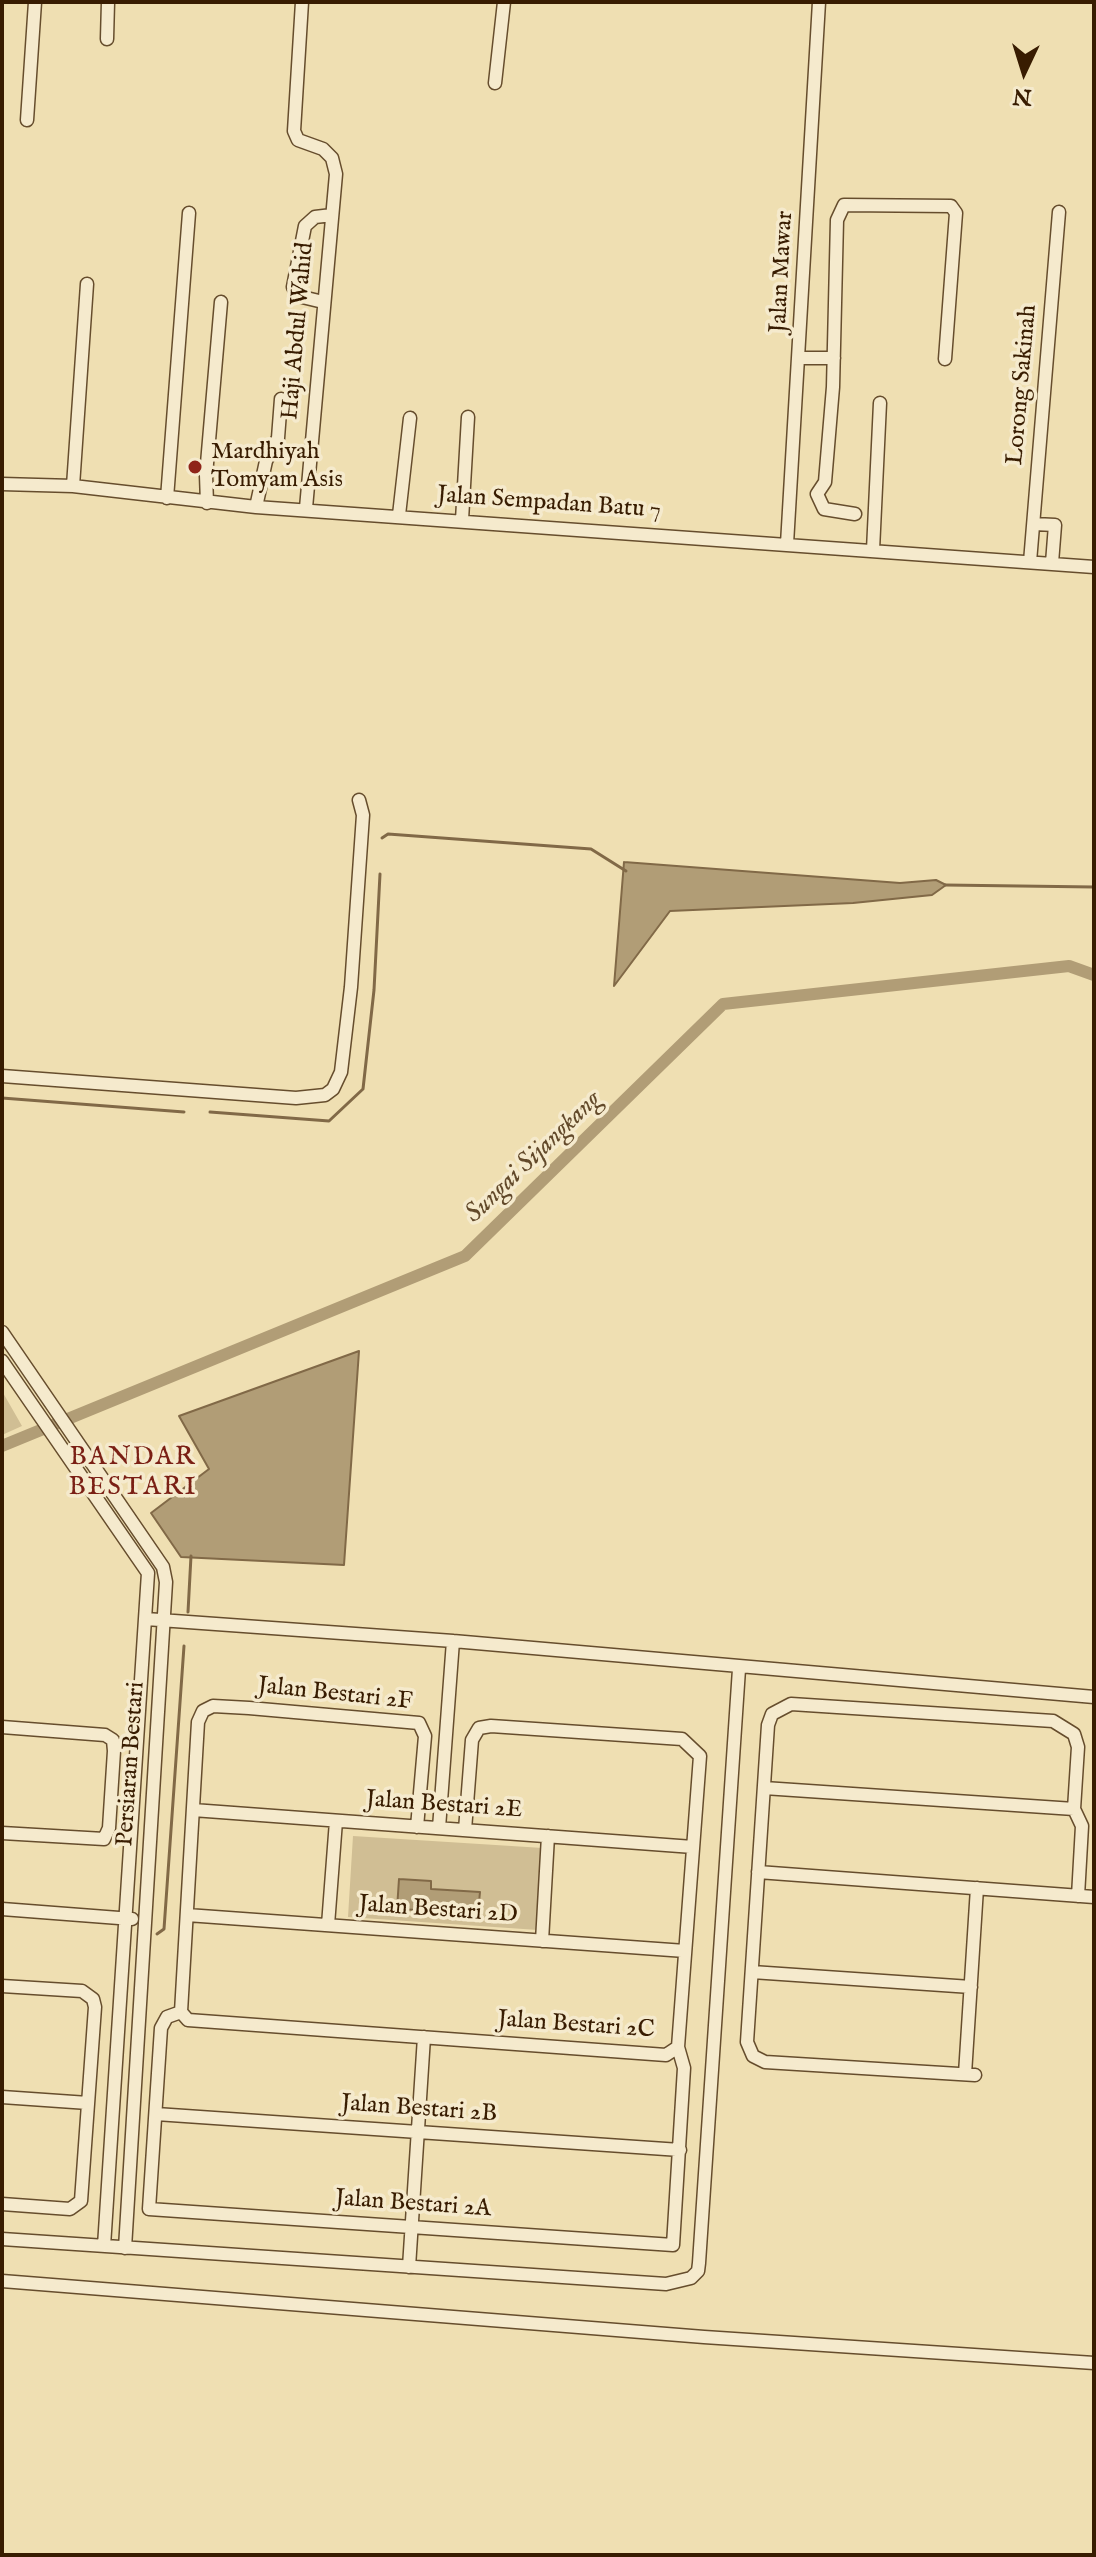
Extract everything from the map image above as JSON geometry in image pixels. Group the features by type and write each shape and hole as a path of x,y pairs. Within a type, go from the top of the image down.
{"street":[{"path":"27,120 35,2"},
{"path":"107,39 108,2"},
{"name":"Haji Abdul Wahid","path":"302,2 294,131 298,140 323,149 332,158 336,174 306,508"},
{"path":"495,83 504,2"},
{"name":"Jalan Mawar","path":"787,544 819,2"},
{"path":"855,514 824,509 817,494 825,482 840,207 893,203 951,206 956,213 945,359"},
{"name":"Lorong Sakinah","path":"1030,562 1059,212"},
{"path":"167,498 189,213"},
{"path":"323,302 298,296 293,287 305,226 315,217 332,215"},
{"path":"73,486 87,284"},
{"path":"207,503 206,475 221,302"},
{"path":"800,358 834,358"},
{"path":"256,507 266,461 278,438 281,399"},
{"path":"873,550 880,403"},
{"path":"462,520 468,417"},
{"path":"399,515 410,418"},
{"name":"Jalan Sempadan Batu 7","path":"2,484 73,486 256,507 306,508 1094,567"},
{"path":"1034,524 1055,525 1052,563"},
{"path":"2,1076 296,1098 325,1095 333,1089 341,1072 351,987 363,815 359,800"},
{"name":"Persiaran Bestari","path":"2,1332 163,1567 164,1621 125,2248"},
{"name":"Persiaran Bestari","path":"2,1361 148,1573 104,2246"},
{"path":"146,1619 453,1641 739,1669 1094,1697"},
{"path":"439,1828 453,1641"},
{"path":"2,2239 666,2284 691,2278 698,2271 739,1669"},
{"path":"977,1888 970,2075 765,2062 753,2056 747,2042 768,1725 772,1714 791,1704 1053,1721 1074,1734 1078,1747 1074,1809 1082,1826 1078,1896"},
{"name":"Jalan Bestari 2F","path":"193,1810 198,1722 203,1711 213,1706 419,1723 425,1736 417,1827"},
{"name":"Jalan Bestari 2C","path":"181,2012 188,2020 666,2055 678,2047 700,1756 682,1739 491,1726 479,1728 472,1740 465,1830"},
{"path":"2,1727 95,1733 113,1740 109,1828 104,1839 2,1833"},
{"path":"764,1788 1074,1809"},
{"path":"156,2114 161,2028 167,2017 181,2012 193,1810"},
{"name":"Jalan Bestari 2E","path":"193,1810 693,1847"},
{"path":"328,1925 336,1821"},
{"path":"542,1941 548,1836"},
{"path":"758,1872 1094,1897"},
{"path":"2,1909 143,1920"},
{"name":"Jalan Bestari 2D","path":"187,1915 685,1951"},
{"path":"752,1972 971,1987"},
{"path":"2,1986 82,1991 93,1999 95,2007 82,2196 77,2206 70,2209 2,2204"},
{"path":"409,2267 424,2037"},
{"path":"678,2047 684,2068 680,2150"},
{"path":"2,2097 88,2103"},
{"name":"Jalan Bestari 2B","path":"156,2114 680,2150"},
{"name":"Jalan Bestari 2A","path":"156,2114 149,2209 673,2245 680,2150"},
{"path":"2,2281 1094,2363"}],"shaded area":[{"path":"624,862 900,883 936,880 946,885 932,895 853,903 670,911 614,986"},
{"path":"359,1351 344,1565 181,1557 151,1513 209,1469 179,1416"},
{"path":"2,1391 22,1426 2,1435"},
{"path":"353,1836 543,1848 538,1930 348,1917"},
{"path":"399,1879 431,1881 431,1889 480,1892 478,1913 397,1909"}],"waterway":[{"path":"382,838 388,834 591,849 626,871"},
{"path":"210,1112 329,1121 363,1089 374,990 380,874"},
{"path":"945,885 1094,887"},
{"name":"Sungai Sijangkang","path":"2,1446 465,1256 723,1004 1069,966 1094,975"},
{"path":"2,1098 184,1112"},
{"path":"188,1612 191,1556"},
{"path":"157,1934 164,1929 184,1646"}],"place":[{"name":"Mardhiyah Tomyam Asis","path":"195,467"}],"district":[{"name":"BANDAR BESTARI","path":"133,1474"}]}
